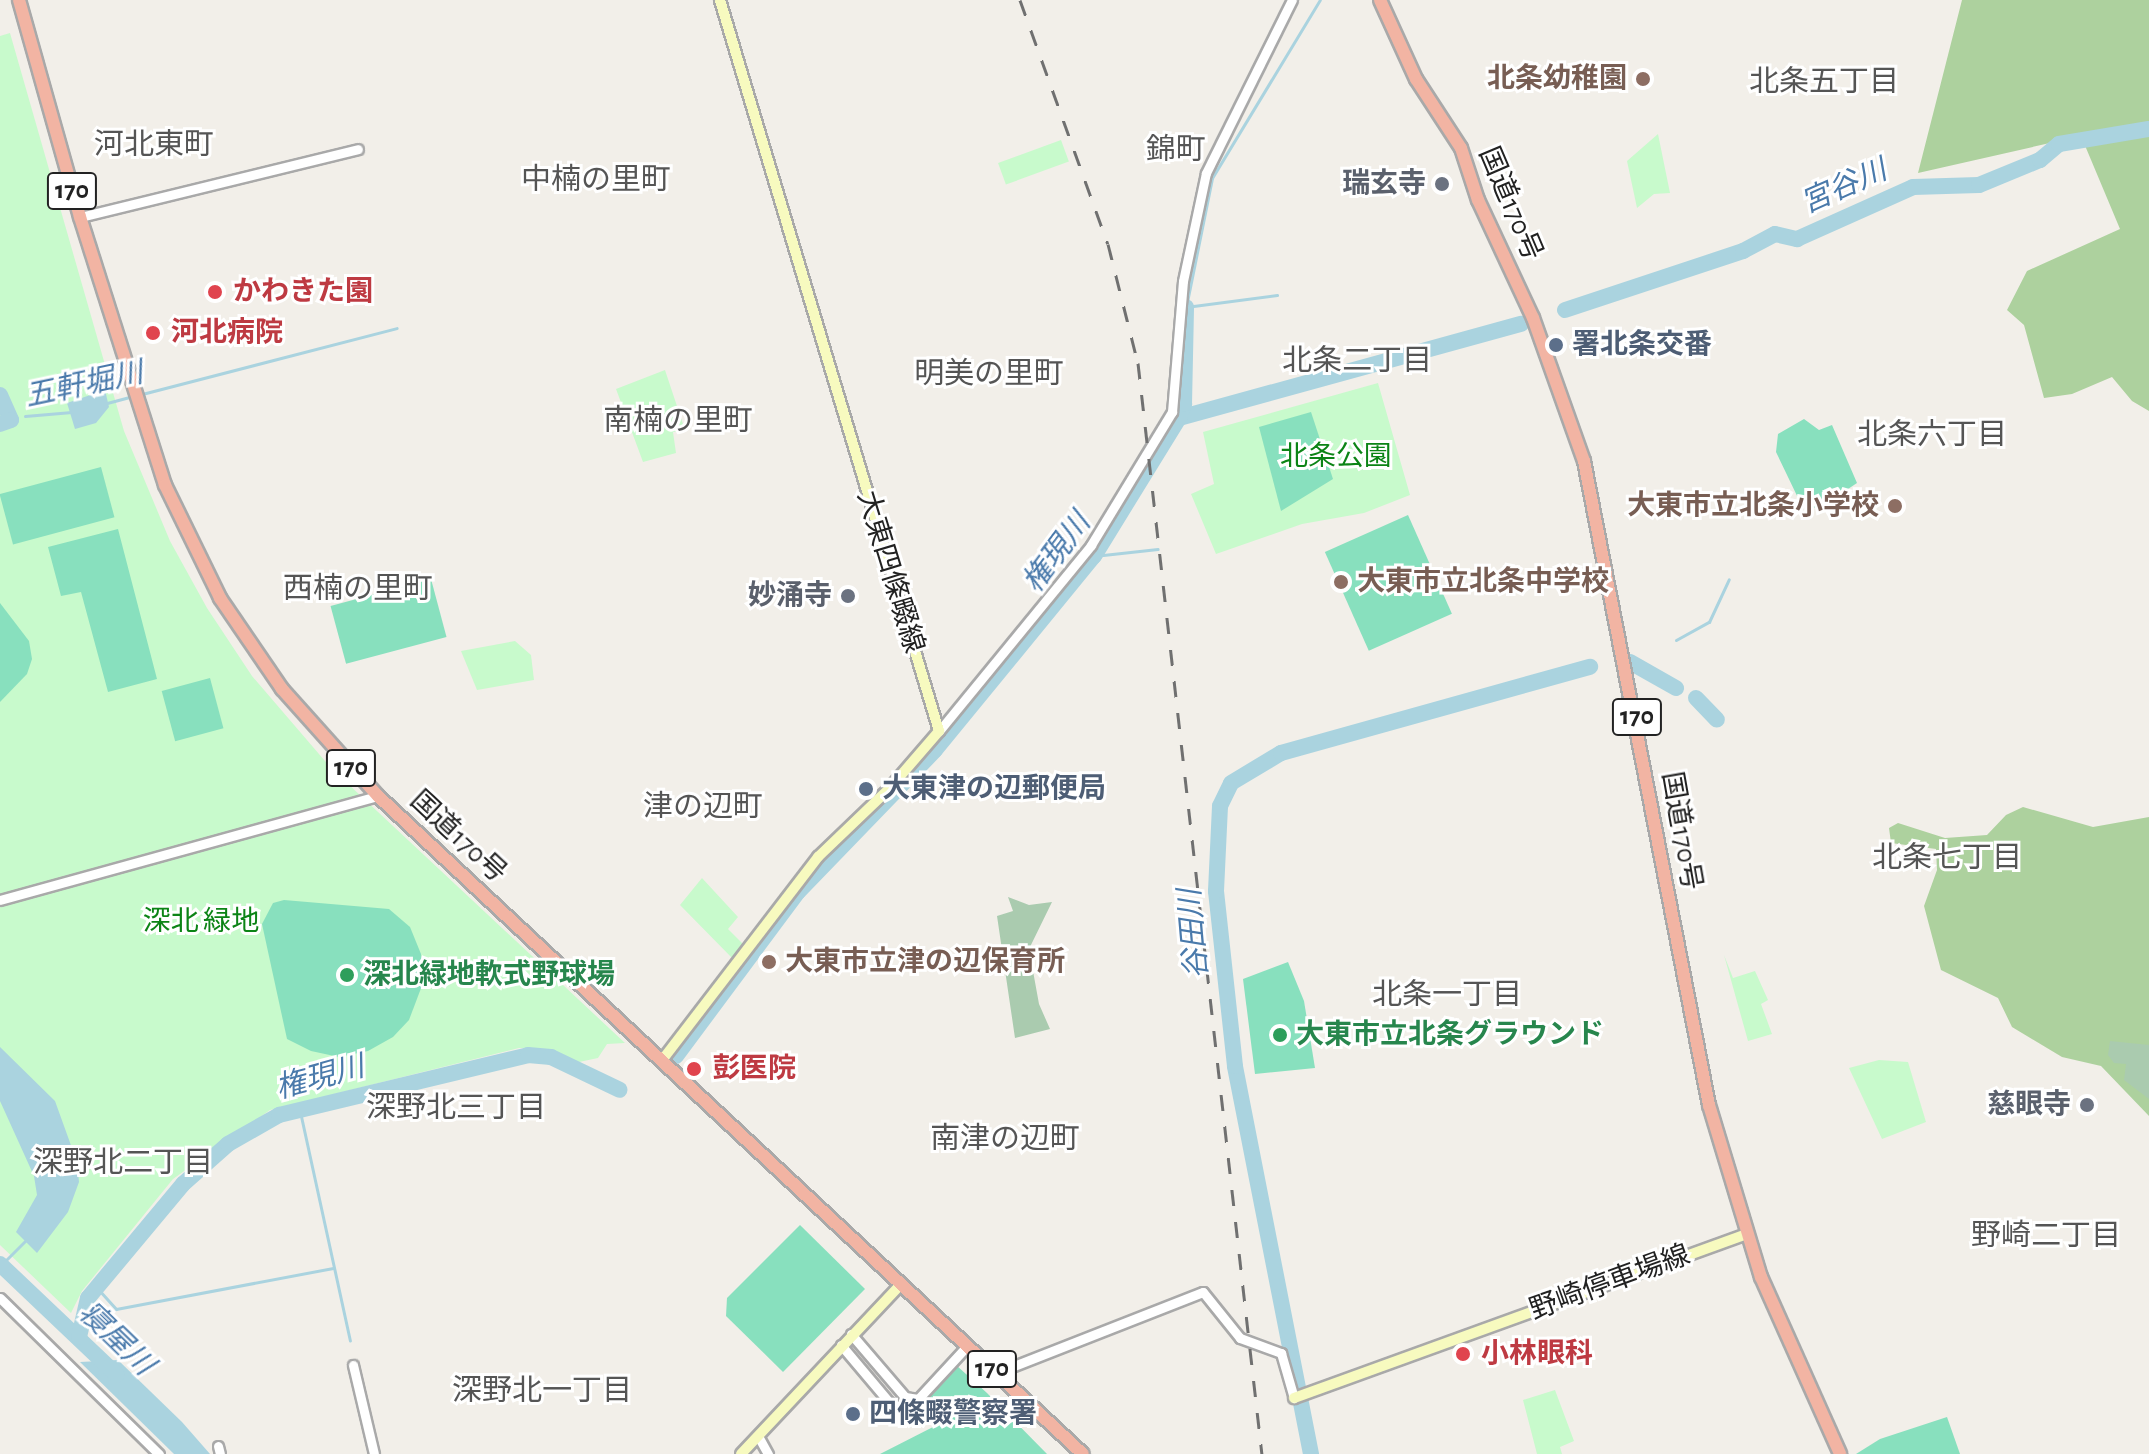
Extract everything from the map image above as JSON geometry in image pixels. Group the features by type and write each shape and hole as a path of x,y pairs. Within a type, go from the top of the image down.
{"highway":[{"name":"国道170号","path":"19,0 137,405 176,513 220,598 296,707 378,796 1083,1454"},
{"name":"国道170号","path":"1380,0 1416,79 1461,148 1478,200 1533,318 1593,489 1703,1079 1746,1234 1840,1454"}],"main road":[{"name":"大東四條畷線","path":"720,0 939,731"},
{"path":"663,1059 743,958 776,906 939,731"},
{"name":"野崎停車場線","path":"1296,1397 1310,1395 1746,1234"},
{"path":"741,1454 901,1284"}],"street":[{"path":"939,731 1091,545 1172,412 1183,281 1206,173 1292,0"},
{"path":"80,217 358,149"},
{"path":"3,899 254,833 378,796"},
{"path":"996,1373 1203,1292 1240,1338 1281,1353 1296,1397"},
{"path":"0,1298 159,1454"},
{"path":"851,1334 905,1397 918,1399"},
{"path":"841,1345 889,1402 909,1406 967,1346"},
{"path":"353,1365 374,1454"},
{"path":"758,1436 768,1454"}],"green space":[{"path":"1962,0 2149,0 2149,411 2132,401 2112,377 2072,394 2044,398 2024,325 2007,310 2027,271 2120,229 2081,136 1918,173"},
{"name":"深北 緑地","path":"10,33 124,431 170,541 207,608 252,676 331,768 625,1043 607,1044 598,1058 579,1062 535,1048 519,1048 270,1110 173,1179 82,1291 71,1313 0,1245 0,36"},
{"path":"1658,134 1670,193 1654,194 1637,208 1627,161"},
{"path":"1061,140 1069,162 1006,185 998,163"},
{"path":"665,370 685,430 673,432 676,453 643,462 616,389"},
{"name":"北条公園","path":"1378,383 1410,495 1364,513 1302,524 1216,554 1191,494 1214,484 1203,432"},
{"path":"1311,412 1333,479 1281,511 1259,427"},
{"path":"1804,419 1819,430 1832,425 1857,483 1818,509 1800,502 1776,452 1778,434"},
{"path":"101,467 114,517 13,544 0,494"},
{"path":"1408,515 1452,614 1369,651 1325,552"},
{"path":"118,529 157,679 108,692 81,592 61,596 48,547"},
{"path":"431,579 447,637 346,664 331,606"},
{"path":"0,603 29,641 32,659 27,674 0,702"},
{"path":"515,641 531,655 534,680 477,690 461,651"},
{"path":"210,678 223,728 175,741 162,691"},
{"path":"2023,807 2093,827 2149,817 2149,1116 2101,1066 2062,1057 2012,1027 1998,998 1941,970 1924,906 1937,870 1936,849 1891,843 1889,828 1898,823 1945,838 1987,835 2006,815"},
{"path":"702,878 738,917 728,929 746,947 734,960 680,905"},
{"path":"1008,897 1029,905 1052,902 1029,949 1039,1004 1050,1029 1015,1038 997,916 1013,911"},
{"name":"深北緑地軟式野球場","path":"284,900 389,909 410,927 421,954 423,983 409,1020 393,1037 368,1051 339,1057 311,1051 287,1039 262,924 273,903"},
{"path":"1724,955 1733,978 1755,971 1768,1000 1761,1004 1772,1034 1748,1041"},
{"name":"大東市立北条グラウンド","path":"1288,962 1304,1001 1315,1068 1255,1074 1243,979"},
{"path":"2110,1041 2149,1045 2149,1099 2124,1080 2126,1064 2114,1063 2108,1055"},
{"path":"1879,1060 1908,1062 1926,1122 1882,1139 1849,1068"},
{"path":"800,1225 865,1289 783,1372 726,1316 727,1298"},
{"path":"956,1365 1047,1454 880,1454 933,1427 921,1405"},
{"path":"1555,1390 1574,1441 1560,1447 1562,1454 1537,1454 1523,1400"},
{"path":"1947,1417 1960,1454 1856,1454 1880,1439"}],"water":[{"path":"105,390 109,407 96,423 75,429 67,403"},
{"path":"0,1047 55,1101 77,1162 79,1182 68,1212 37,1253 16,1232 37,1195 34,1176 0,1101"},
{"name":"寝屋川","path":"118,1360 210,1454 174,1454 80,1362"}],"waterway":[{"name":"権現川","path":"1277,295 1186,307 1212,178 1320,0"},
{"name":"宮谷川","path":"1565,310 1743,251 1775,234 1797,239 1913,187 1979,185 2040,160 2059,144 2149,129"},
{"name":"権現川","path":"676,1056 798,892 935,750 1094,556 1179,418 1184,404 1186,307"},
{"name":"宮谷川","path":"1179,418 1521,324"},
{"name":"五軒堀川","path":"142,394 397,328"},
{"path":"0,395 11,420 0,424"},
{"name":"五軒堀川","path":"107,403 134,396"},
{"name":"五軒堀川","path":"25,416 72,412"},
{"path":"1094,556 1158,549"},
{"name":"谷田川","path":"1676,640 1709,622 1729,579"},
{"name":"谷田川","path":"1630,662 1676,688"},
{"name":"谷田川","path":"1311,1454 1235,1066 1216,891 1220,806 1231,783 1281,753 1590,667"},
{"name":"谷田川","path":"1696,698 1717,720"},
{"name":"権現川","path":"79,1337 88,1298 183,1184 228,1144 279,1115 528,1055 551,1057 620,1090"},
{"path":"299,1107 350,1341"},
{"path":"1,1265 26,1240"},
{"name":"寝屋川","path":"0,1264 117,1375"},
{"path":"98,1289 116,1309 333,1268"}],"railway":[{"path":"1020,0 1108,244 1138,363 1262,1454"}],"place":[{"name":"北条幼稚園","path":"1643,79"},
{"name":"瑞玄寺","path":"1442,184"},
{"name":"かわきた園","path":"215,292"},
{"name":"河北病院","path":"153,333"},
{"name":"署北条交番","path":"1556,345"},
{"name":"大東市立北条小学校","path":"1895,506"},
{"name":"大東市立北条中学校","path":"1341,582"},
{"name":"妙涌寺","path":"848,596"},
{"name":"大東津の辺郵便局","path":"866,789"},
{"name":"大東市立津の辺保育所","path":"769,962"},
{"name":"深北緑地軟式野球場","path":"347,975"},
{"name":"大東市立北条グラウンド","path":"1280,1035"},
{"name":"彭医院","path":"694,1069"},
{"name":"慈眼寺","path":"2087,1105"},
{"name":"小林眼科","path":"1463,1354"},
{"name":"四條畷警察署","path":"853,1414"}],"district":[{"name":"北条五丁目","path":"1824,82"},
{"name":"河北東町","path":"154,145"},
{"name":"錦町","path":"1176,150"},
{"name":"中楠の里町","path":"596,180"},
{"name":"北条二丁目","path":"1357,361"},
{"name":"明美の里町","path":"989,374"},
{"name":"南楠の里町","path":"678,421"},
{"name":"北条六丁目","path":"1932,435"},
{"name":"西楠の里町","path":"358,589"},
{"name":"津の辺町","path":"703,807"},
{"name":"北条七丁目","path":"1947,858"},
{"name":"北条一丁目","path":"1447,995"},
{"name":"深野北三丁目","path":"456,1108"},
{"name":"南津の辺町","path":"1005,1139"},
{"name":"深野北二丁目","path":"123,1163"},
{"name":"野崎二丁目","path":"2046,1236"},
{"name":"深野北一丁目","path":"542,1391"}]}
